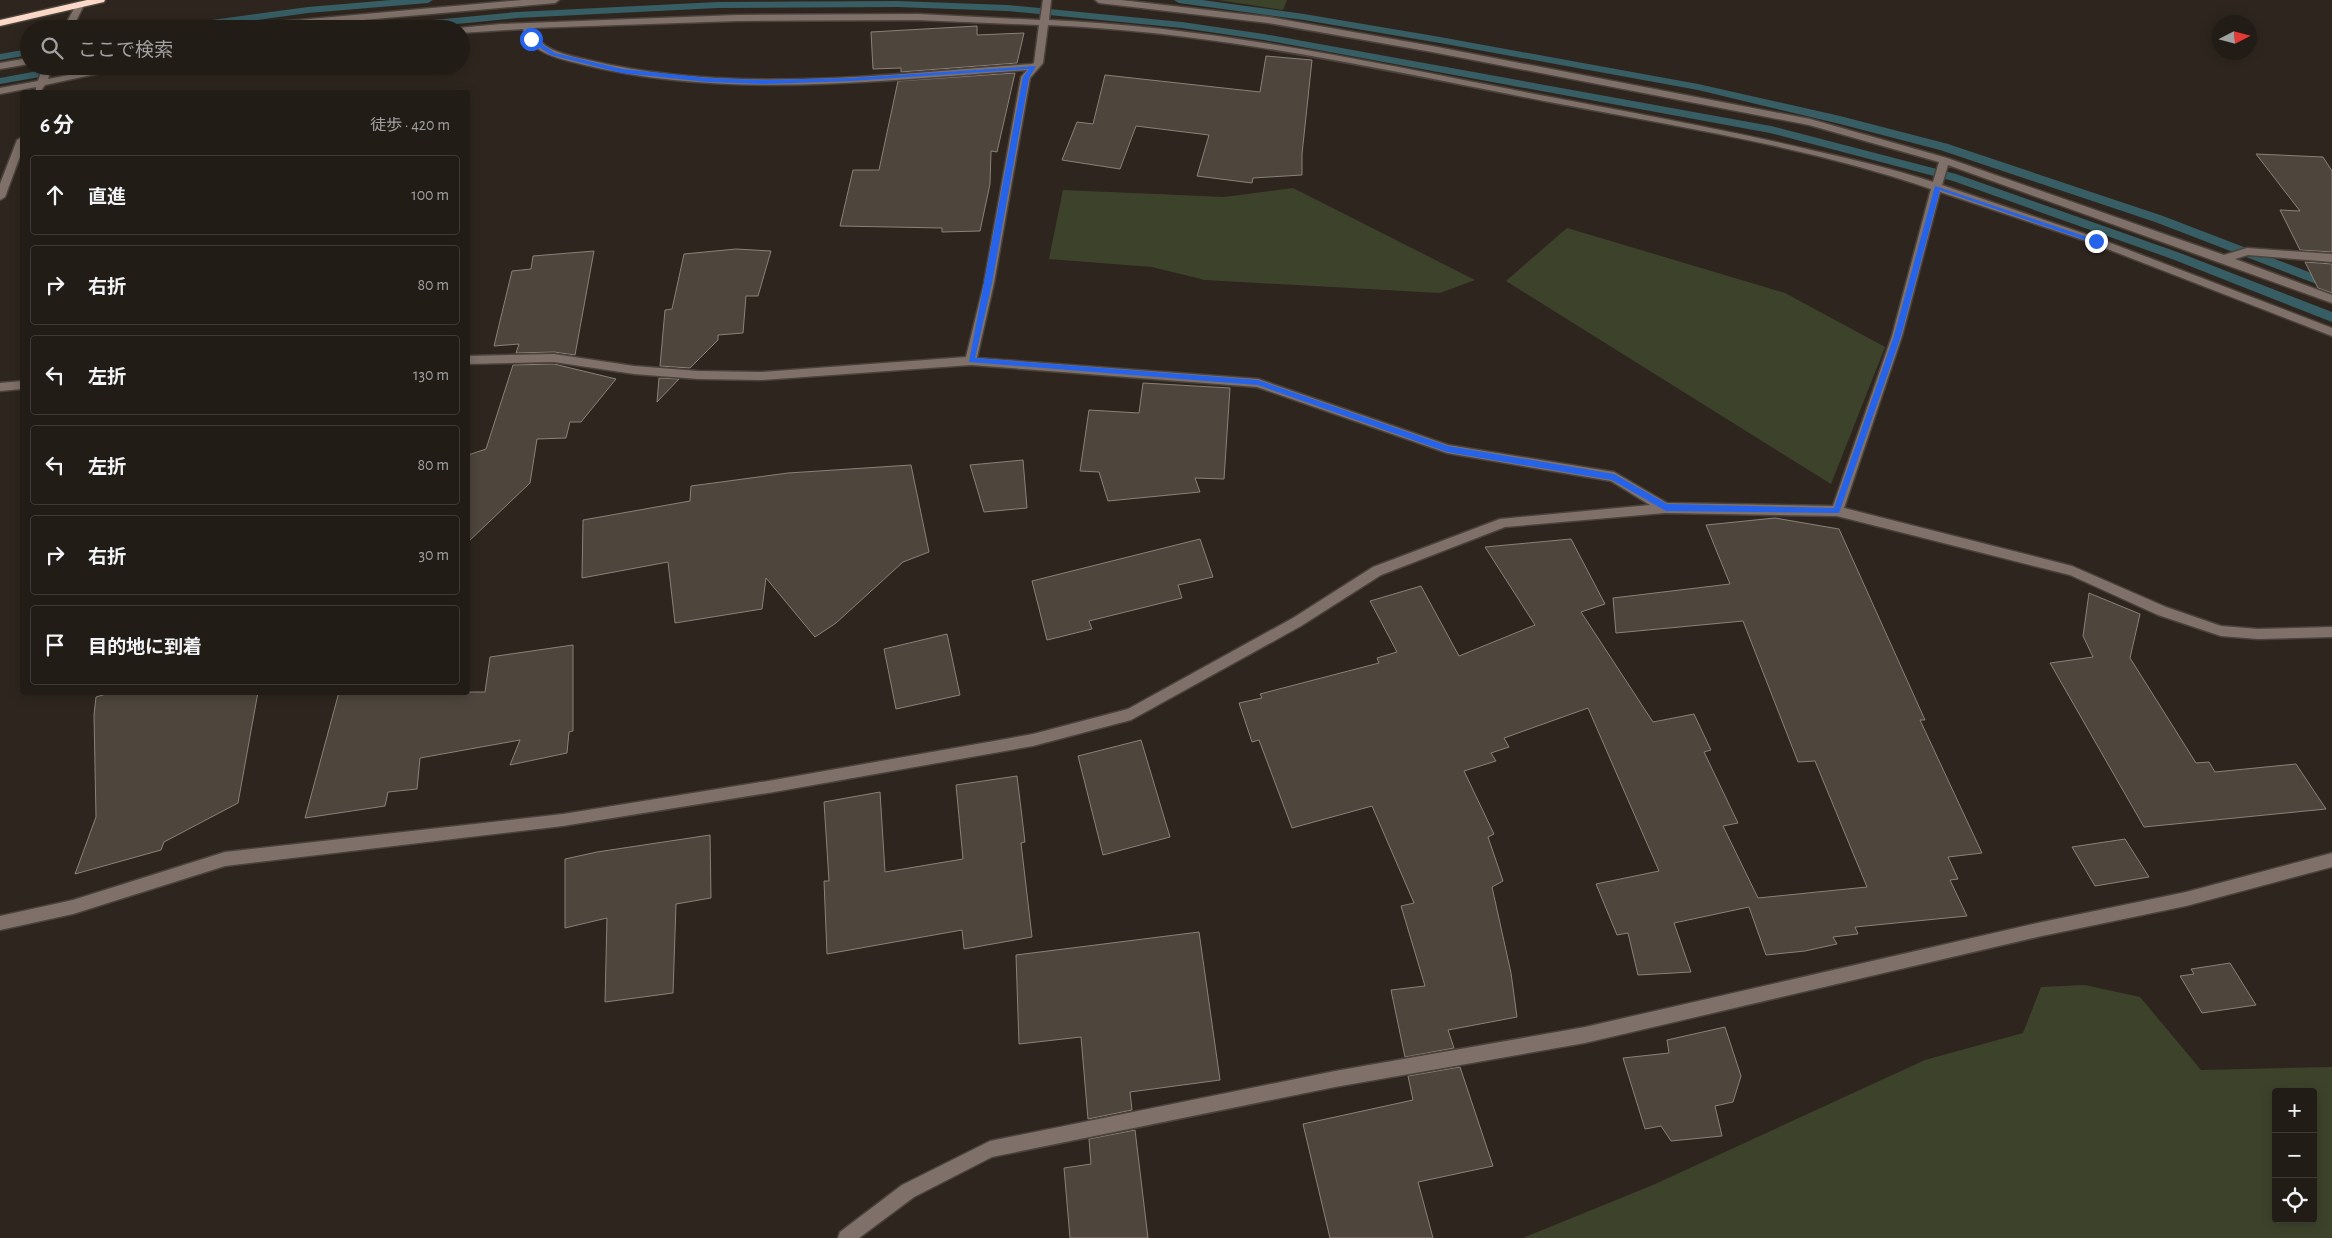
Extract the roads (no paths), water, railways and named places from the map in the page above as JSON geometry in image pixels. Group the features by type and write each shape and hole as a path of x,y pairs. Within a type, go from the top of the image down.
{"highway":[{"path":"0,23 100,0"}],"street":[{"path":"324,20 555,0"},
{"path":"1099,0 1268,20 1432,49 1810,122 1943,163 2229,257 2332,299"},
{"path":"971,361 989,283 1026,77 1038,64 1047,2"},
{"path":"72,20 80,5"},
{"path":"470,29 737,18 918,17 1044,20 1104,25 1223,40 1326,56 1748,138 1938,184 2096,241 2332,332"},
{"path":"527,26 531,39 553,54 622,71 708,80 765,82 850,79 1034,67"},
{"path":"0,66 20,63"},
{"path":"0,91 87,75"},
{"path":"0,197 20,145"},
{"path":"1837,511 1897,336 1943,163"},
{"path":"2229,257 2246,251 2332,258"},
{"path":"470,360 554,358 634,370 698,375 761,376 971,361 1258,383 1447,449 1614,477 1666,508"},
{"path":"0,387 20,385"},
{"path":"0,923 73,907 225,859 563,820 774,786 1033,740 1131,714 1297,622 1377,571 1504,522 1666,508 1837,511 2072,572 2162,611 2221,631 2258,634 2332,632"},
{"path":"846,1238 908,1192 990,1149 1335,1079 1584,1035 2042,929 2186,898 2332,860"}],"waterway":[{"path":"234,20 308,10 428,0"},
{"path":"1179,0 1304,17 1440,40 1698,87 1840,120 1944,147 2159,219 2332,286"},
{"path":"464,20 517,15 718,5 897,4 1007,8 1182,25 1264,37 1771,130 1838,149 1956,178 2176,256 2332,317"},
{"path":"0,57 20,54"},
{"path":"0,81 34,75"}]}
